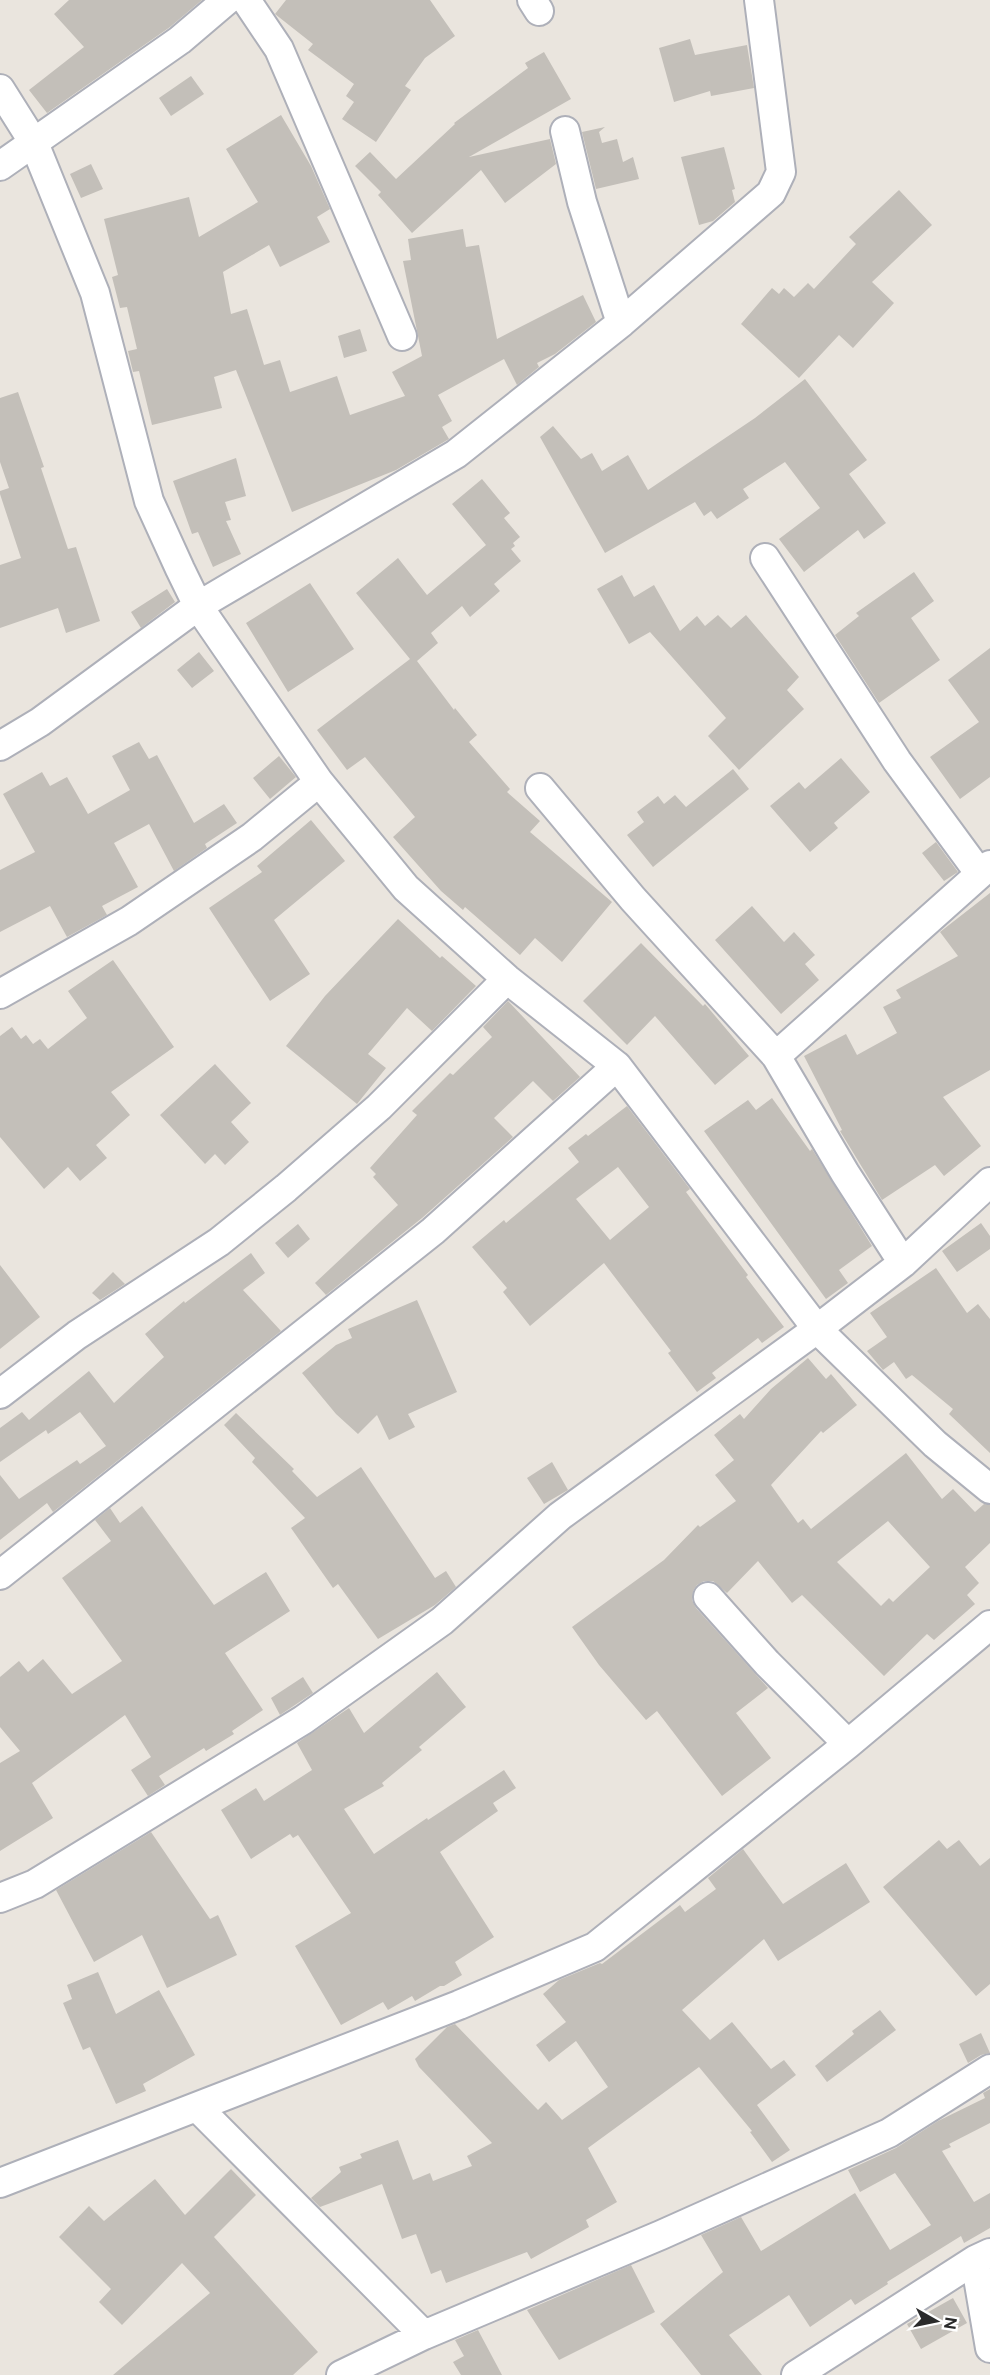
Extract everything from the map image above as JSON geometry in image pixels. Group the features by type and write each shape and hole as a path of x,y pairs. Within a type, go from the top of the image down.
{"street":[{"path":"0,166 180,40 227,0"},
{"path":"246,0 279,49 402,336"},
{"path":"0,746 40,722 198,606 456,454 621,323 771,193 781,172 759,0"},
{"path":"0,89 34,143 95,293 150,501 198,606 319,782 406,888 507,979 617,1066 817,1329 935,1444 990,1489"},
{"path":"565,131 582,202 621,323"},
{"path":"765,558 897,761 985,869 776,1056"},
{"path":"0,994 129,921 252,837 319,782"},
{"path":"540,788 633,898 776,1056 845,1173 903,1263"},
{"path":"0,1395 77,1335 219,1242 286,1188 379,1107 507,979"},
{"path":"0,1575 433,1231 617,1066"},
{"path":"0,1898 35,1884 303,1720 442,1621 560,1516 817,1329 903,1263 990,1182"},
{"path":"708,1597 767,1663 848,1744"},
{"path":"0,2183 459,2005 595,1947 848,1744 990,1625"},
{"path":"341,2375 424,2335 661,2235 890,2133 990,2069"},
{"path":"197,2107 424,2335"},
{"path":"796,2375 983,2257 990,2348"}],"building":[{"path":"69,0 202,0 170,27 47,113 29,90 84,47 54,14"},
{"path":"286,0 430,0 455,36 425,58 405,86 411,90 376,142 342,119 354,102 346,96 354,84 308,50 313,44 275,14"},
{"path":"690,39 695,55 747,45 754,88 711,96 710,91 674,102 659,48"},
{"path":"544,52 571,99 469,157 550,139 556,164 505,203 481,170 412,233 378,195 381,192 355,166 370,152 396,179 454,123 528,68 525,63"},
{"path":"191,76 204,94 171,116 159,98"},
{"path":"281,115 311,166 330,209 317,217 330,242 280,267 269,245 223,272 231,314 247,309 264,365 280,360 290,392 337,376 350,415 405,396 392,372 422,356 403,261 411,260 408,239 463,229 466,247 479,245 497,339 583,295 596,322 555,354 537,363 539,367 517,385 504,359 438,395 452,421 442,427 449,439 396,470 292,512 236,370 214,377 222,408 152,425 139,371 133,372 128,351 137,349 127,307 120,308 112,277 118,275 104,219 189,197 199,237 258,202 226,149"},
{"path":"605,127 599,132 602,143 617,139 623,162 633,157 639,179 596,189 582,132"},
{"path":"724,147 735,189 732,190 735,202 713,221 699,225 681,157"},
{"path":"91,164 103,189 81,198 70,174"},
{"path":"899,190 932,225 872,282 894,303 853,348 839,335 799,378 741,324 772,288 779,294 784,288 794,297 808,283 814,289 856,244 849,237"},
{"path":"360,329 367,351 344,358 338,336"},
{"path":"805,379 867,460 849,474 886,523 864,539 858,530 804,572 779,539 820,508 785,462 743,489 749,498 717,519 711,511 704,516 695,502 605,553 540,437 553,426 581,459 592,453 602,471 628,455 648,490 755,418"},
{"path":"18,392 44,467 41,468 68,549 76,547 100,621 66,633 58,608 0,628 0,565 21,558 0,494 0,491 9,488 0,462 0,398"},
{"path":"236,458 246,496 225,502 231,520 226,521 241,554 213,567 198,532 192,534 173,481"},
{"path":"482,479 510,513 504,518 520,537 513,543 515,546 511,549 521,561 494,584 500,591 470,617 462,606 431,633 438,643 417,661 454,710 455,708 477,735 469,742 510,789 507,792 540,821 530,832 612,902 562,962 535,938 520,955 465,907 463,910 441,891 393,837 415,817 365,757 347,770 317,730 410,659 356,593 398,558 427,595 486,545 452,504"},
{"path":"914,572 934,601 911,618 940,660 879,703 835,635 859,616 856,613"},
{"path":"622,575 634,597 654,585 680,631 697,616 705,626 718,615 731,628 746,615 799,677 787,690 804,709 739,770 708,736 726,718 650,632 629,644 597,589"},
{"path":"310,583 354,649 288,692 246,623"},
{"path":"167,589 175,602 141,628 131,612"},
{"path":"990,648 990,777 960,799 930,757 979,722 948,680"},
{"path":"199,652 214,671 192,688 177,670"},
{"path":"139,742 149,759 157,755 194,823 224,804 237,823 205,844 207,848 174,871 149,824 114,843 138,887 102,906 107,915 67,937 50,906 0,932 0,870 35,852 3,794 42,772 50,786 67,777 88,814 130,790 112,756"},
{"path":"279,756 296,777 270,799 253,778"},
{"path":"841,758 870,792 834,823 838,828 810,852 770,806 799,782 805,789"},
{"path":"733,769 749,789 653,867 627,835 644,822 637,812 658,796 664,804 675,795 686,807"},
{"path":"311,820 345,861 274,920 310,974 270,1001 209,908 262,872 257,866"},
{"path":"936,842 958,872 944,881 922,853"},
{"path":"990,893 990,1070 943,1097 981,1146 944,1176 935,1165 882,1200 840,1131 842,1130 804,1056 846,1034 857,1055 897,1033 883,1007 901,998 896,990 958,956 940,932"},
{"path":"752,906 784,942 794,932 815,955 805,964 819,980 781,1014 715,940"},
{"path":"398,919 440,958 442,956 476,986 432,1031 407,1008 368,1054 386,1068 357,1104 286,1046 325,996"},
{"path":"641,943 703,1006 705,1004 749,1056 715,1085 655,1016 627,1045 583,1001"},
{"path":"113,960 174,1047 111,1092 130,1115 96,1145 107,1158 80,1181 68,1167 44,1189 0,1137 0,1036 12,1027 21,1039 26,1035 33,1044 40,1039 48,1049 87,1018 68,991"},
{"path":"508,1001 580,1077 553,1101 533,1081 494,1118 513,1137 422,1218 326,1295 315,1283 398,1205 373,1177 376,1174 370,1168 417,1115 412,1111 450,1073 453,1075 492,1037 483,1027"},
{"path":"215,1064 251,1103 231,1122 249,1142 225,1165 215,1154 205,1164 160,1115"},
{"path":"772,1098 810,1151 812,1149 872,1246 839,1270 848,1283 826,1299 704,1131 748,1100 756,1110"},
{"path":"627,1106 690,1189 686,1192 784,1327 762,1343 758,1338 712,1373 716,1378 697,1392 668,1353 671,1351 604,1263 530,1326 503,1292 507,1288 472,1247 504,1220 506,1223 579,1162 568,1148 586,1134 588,1136","holes":["618,1167 649,1207 610,1240 576,1199"]},
{"path":"981,1223 990,1236 990,1249 957,1272 942,1251"},
{"path":"298,1224 310,1239 288,1258 275,1243"},
{"path":"251,1253 265,1273 243,1290 281,1331 53,1512 47,1503 0,1540 0,1475 19,1499 77,1460 80,1464 106,1446 80,1412 48,1434 46,1430 0,1462 0,1428 22,1412 29,1420 89,1371 114,1403 164,1357 145,1334 184,1301 185,1303"},
{"path":"0,1265 40,1317 0,1349"},
{"path":"936,1268 967,1313 978,1304 990,1319 990,1453 949,1414 953,1409 912,1375 906,1379 894,1362 883,1370 867,1351 887,1337 870,1313"},
{"path":"113,1272 125,1284 100,1300 92,1293"},
{"path":"417,1300 457,1392 408,1414 415,1427 389,1440 377,1415 358,1434 336,1414 302,1373 336,1345 352,1338 348,1329"},
{"path":"808,1358 826,1379 831,1374 857,1405 823,1433 821,1431 771,1485 798,1523 803,1519 811,1529 906,1453 942,1499 953,1489 975,1512 984,1504 990,1505 990,1543 965,1567 979,1583 967,1595 975,1604 934,1640 927,1634 884,1676 802,1595 792,1603 758,1561 727,1593 713,1581 704,1581 697,1585 693,1591 692,1600 696,1608 768,1688 736,1713 771,1758 722,1796 657,1711 646,1720 599,1665 572,1627 664,1560 698,1525 700,1527 736,1501 715,1475 734,1460 714,1435 740,1414 744,1419 771,1389","holes":["888,1521 930,1567 893,1602 889,1598 881,1606 837,1562"]},
{"path":"236,1413 294,1469 292,1471 317,1497 361,1467 435,1578 446,1571 456,1587 435,1605 378,1639 338,1584 333,1588 291,1528 305,1518 252,1462 255,1458 224,1425"},
{"path":"552,1462 568,1490 544,1504 527,1478"},
{"path":"142,1506 214,1605 266,1572 290,1611 225,1653 263,1710 232,1731 234,1734 206,1751 204,1748 159,1776 165,1785 148,1796 131,1770 151,1757 125,1715 32,1783 53,1818 0,1851 0,1763 20,1751 0,1727 0,1677 19,1661 28,1672 43,1659 72,1694 122,1661 62,1578 111,1541 95,1520 110,1508 120,1523"},
{"path":"437,1672 466,1707 419,1747 422,1750 382,1783 384,1786 344,1809 374,1854 504,1770 516,1788 493,1803 498,1811 440,1852 494,1937 455,1962 462,1975 444,1986 440,1986 415,2001 412,1996 388,2010 383,2002 341,2025 295,1946 351,1913 298,1835 293,1838 290,1834 251,1859 221,1810 256,1788 264,1801 312,1770 297,1743 349,1708 364,1733"},
{"path":"303,1677 313,1693 280,1715 271,1698"},
{"path":"151,1832 210,1919 218,1915 237,1955 167,1988 142,1935 94,1962 56,1890"},
{"path":"939,1840 947,1849 959,1840 980,1866 990,1858 990,1984 976,1996 883,1887"},
{"path":"743,1849 783,1904 846,1863 870,1902 778,1961 764,1939 682,2010 710,2040 732,2022 771,2069 784,2060 796,2075 757,2105 790,2150 772,2162 750,2132 752,2131 699,2067 588,2148 617,2202 586,2220 589,2227 531,2259 527,2252 446,2283 441,2270 431,2274 416,2234 402,2239 382,2184 320,2207 311,2198 341,2172 339,2167 362,2158 360,2154 398,2140 413,2180 430,2173 433,2181 472,2166 467,2156 492,2143 419,2067 415,2059 447,2027 455,2024 538,2110 546,2102 562,2120 608,2087 576,2041 549,2062 536,2045 566,2022 543,1994 559,1980 602,1964 680,1905 685,1912 716,1889 708,1878"},
{"path":"98,1972 116,2014 159,1990 195,2055 143,2084 146,2091 116,2104 90,2047 83,2050 63,2003 72,1999 67,1985"},
{"path":"880,2010 896,2030 827,2082 815,2066 854,2034 852,2031"},
{"path":"981,2033 990,2053 981,2055 968,2063 959,2044"},
{"path":"990,2089 990,2123 949,2144 951,2147 942,2151 974,2202 990,2193 990,2228 964,2243 961,2236 887,2282 888,2284 855,2305 851,2299 810,2327 789,2295 729,2335 762,2375 701,2375 660,2324 723,2272 701,2235 741,2217 761,2251 855,2193 890,2250 931,2225 895,2173 860,2192 848,2170 896,2148 938,2121 985,2098 983,2093"},
{"path":"231,2169 256,2195 214,2237 318,2352 293,2375 113,2375 210,2293 182,2263 122,2325 99,2302 111,2289 59,2237 89,2206 104,2221 155,2179 185,2215"},
{"path":"631,2265 655,2312 559,2360 527,2310"},
{"path":"953,2298 967,2323 921,2349 907,2324"},
{"path":"478,2330 502,2375 461,2375 453,2362 464,2356 455,2340"}]}
